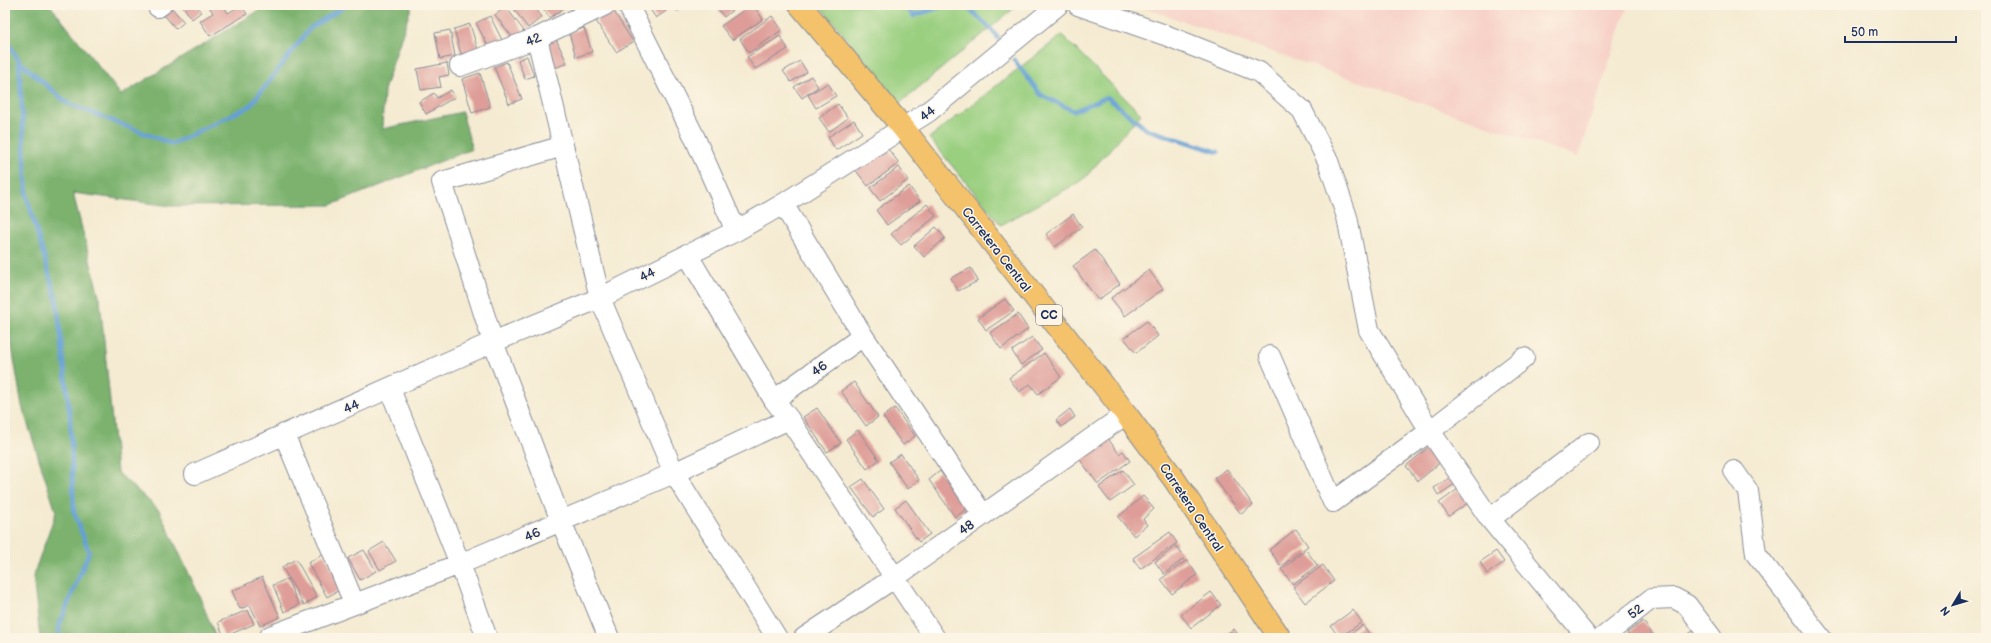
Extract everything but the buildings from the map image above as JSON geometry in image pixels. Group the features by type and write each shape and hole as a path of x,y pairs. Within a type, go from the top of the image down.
{"highway":[{"name":"Carretera Central","path":"800,5 904,129 1126,414 1174,479 1280,638"}],"street":[{"name":"42","path":"460,66 537,38 605,5"},
{"path":"628,5 694,136 736,231"},
{"name":"44","path":"195,474 390,389 493,342 600,298 736,231 783,204 904,129 928,112 1058,5"},
{"path":"1078,5 1165,35 1259,72 1302,110 1328,161 1347,217 1369,330 1430,431 1490,519 1588,638"},
{"path":"537,38 600,298 674,473 777,638"},
{"path":"563,146 442,182 493,342 561,521 609,638"},
{"path":"783,204 864,336 983,515"},
{"path":"687,254 774,400 789,419 935,638"},
{"name":"46","path":"774,400 864,336"},
{"path":"1270,356 1333,502 1430,431 1524,358"},
{"path":"390,389 460,564 487,638"},
{"name":"48","path":"804,638 894,578 1126,414"},
{"name":"46","path":"270,636 460,564 674,473 789,419"},
{"path":"284,434 354,603"},
{"path":"1490,519 1589,443"},
{"path":"1734,471 1748,490 1756,554 1821,638"},
{"name":"52","path":"1602,638 1651,598 1674,598 1687,605 1712,638"}],"shaded area":[{"path":"1136,5 1628,5 1578,157"}],"green space":[{"path":"5,5 50,5 121,95 268,5 412,5 384,90 382,129 462,112 472,149 331,205 171,206 73,193 100,300 117,472 159,510 199,595 216,638 40,638 33,576 56,512 22,406 5,306"},
{"path":"819,5 1018,5 900,103"},
{"path":"1062,35 1141,114 1083,180 1001,225 929,138"}],"waterway":[{"path":"5,38 19,61 67,103 172,144 250,106 310,28 347,5"},
{"path":"905,5 913,16 946,5"},
{"path":"965,5 990,28 998,38"},
{"path":"1014,60 1041,95 1074,111 1107,97 1146,129 1218,152"},
{"path":"19,61 27,197 57,302 70,417 74,512 89,552 59,626 60,638"}]}
